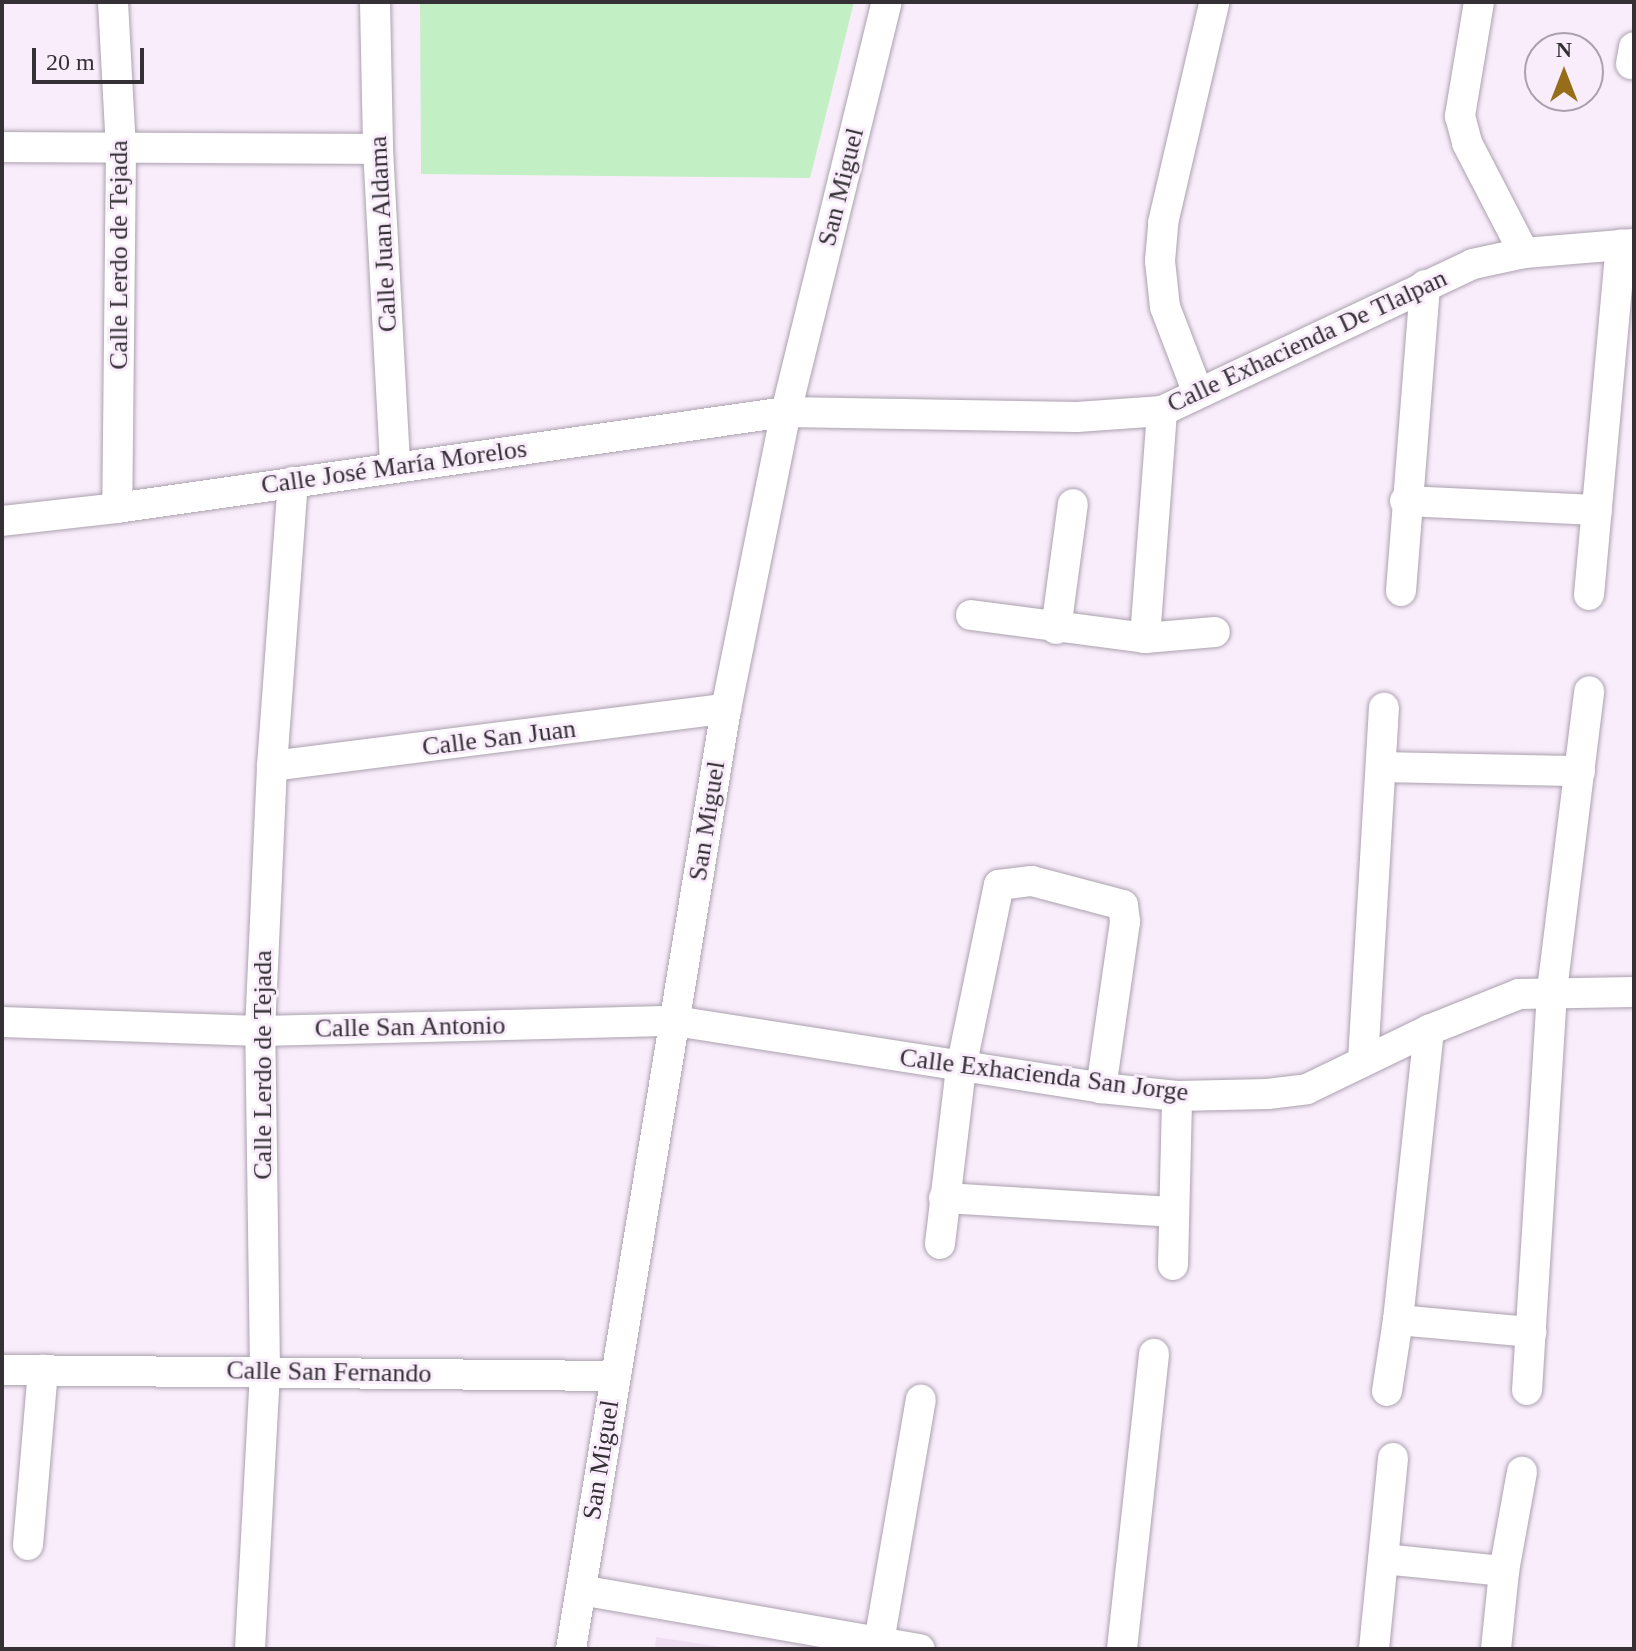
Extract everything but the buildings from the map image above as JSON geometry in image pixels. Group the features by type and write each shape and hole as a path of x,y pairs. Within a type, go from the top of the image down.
{"street":[{"name":"Calle Lerdo de Tejada","path":"113,2 121,149 117,508"},
{"name":"Calle Juan Aldama","path":"375,2 378,149 395,466"},
{"name":"San Miguel","path":"571,1649 726,709 786,412 887,2"},
{"path":"1479,2 1460,116 1467,143 1524,253"},
{"path":"1198,393 1165,307 1160,261 1163,223 1214,3"},
{"path":"2,147 378,149"},
{"path":"1589,595 1627,244"},
{"name":"Calle Exhacienda De Tlalpan","path":"786,412 1077,417 1162,411 1473,264 1524,253 1627,244"},
{"path":"1401,591 1405,501 1425,285"},
{"path":"1145,638 1162,411"},
{"name":"Calle José María Morelos","path":"2,521 117,508 786,412"},
{"name":"Calle Lerdo de Tejada","path":"250,1649 265,1371 260,1031 272,766 293,482"},
{"path":"1405,501 1597,510"},
{"path":"1056,629 1073,504"},
{"path":"971,615 1056,629 1145,638 1215,632"},
{"path":"1527,1390 1552,990 1589,691"},
{"path":"1363,1061 1383,767 1384,708"},
{"name":"Calle San Juan","path":"272,766 726,709"},
{"path":"1383,767 1580,771"},
{"path":"940,1244 961,1068 995,889 1009,882 1032,881 1123,905 1125,922 1101,1088"},
{"name":"Calle Exhacienda San Jorge","path":"675,1021 1101,1088 1177,1096 1293,1093 1328,1080 1429,1030 1519,994 1552,990 1634,992"},
{"name":"Calle San Antonio","path":"2,1022 260,1031 675,1021"},
{"path":"1387,1391 1398,1320 1429,1030"},
{"path":"1173,1265 1177,1096"},
{"path":"944,1198 1173,1212"},
{"path":"1398,1320 1531,1332"},
{"path":"1122,1649 1154,1354"},
{"name":"Calle San Fernando","path":"2,1370 614,1376"},
{"path":"28,1545 43,1370"},
{"path":"879,1642 921,1400"},
{"path":"1374,1649 1393,1458"},
{"path":"1496,1649 1504,1571 1522,1472"},
{"path":"1383,1559 1504,1571"},
{"path":"581,1590 920,1649"}],"shaded area":[{"path":"656,1637 735,1649 655,1649"}],"green space":[{"path":"420,2 854,2 810,178 421,174"}]}
